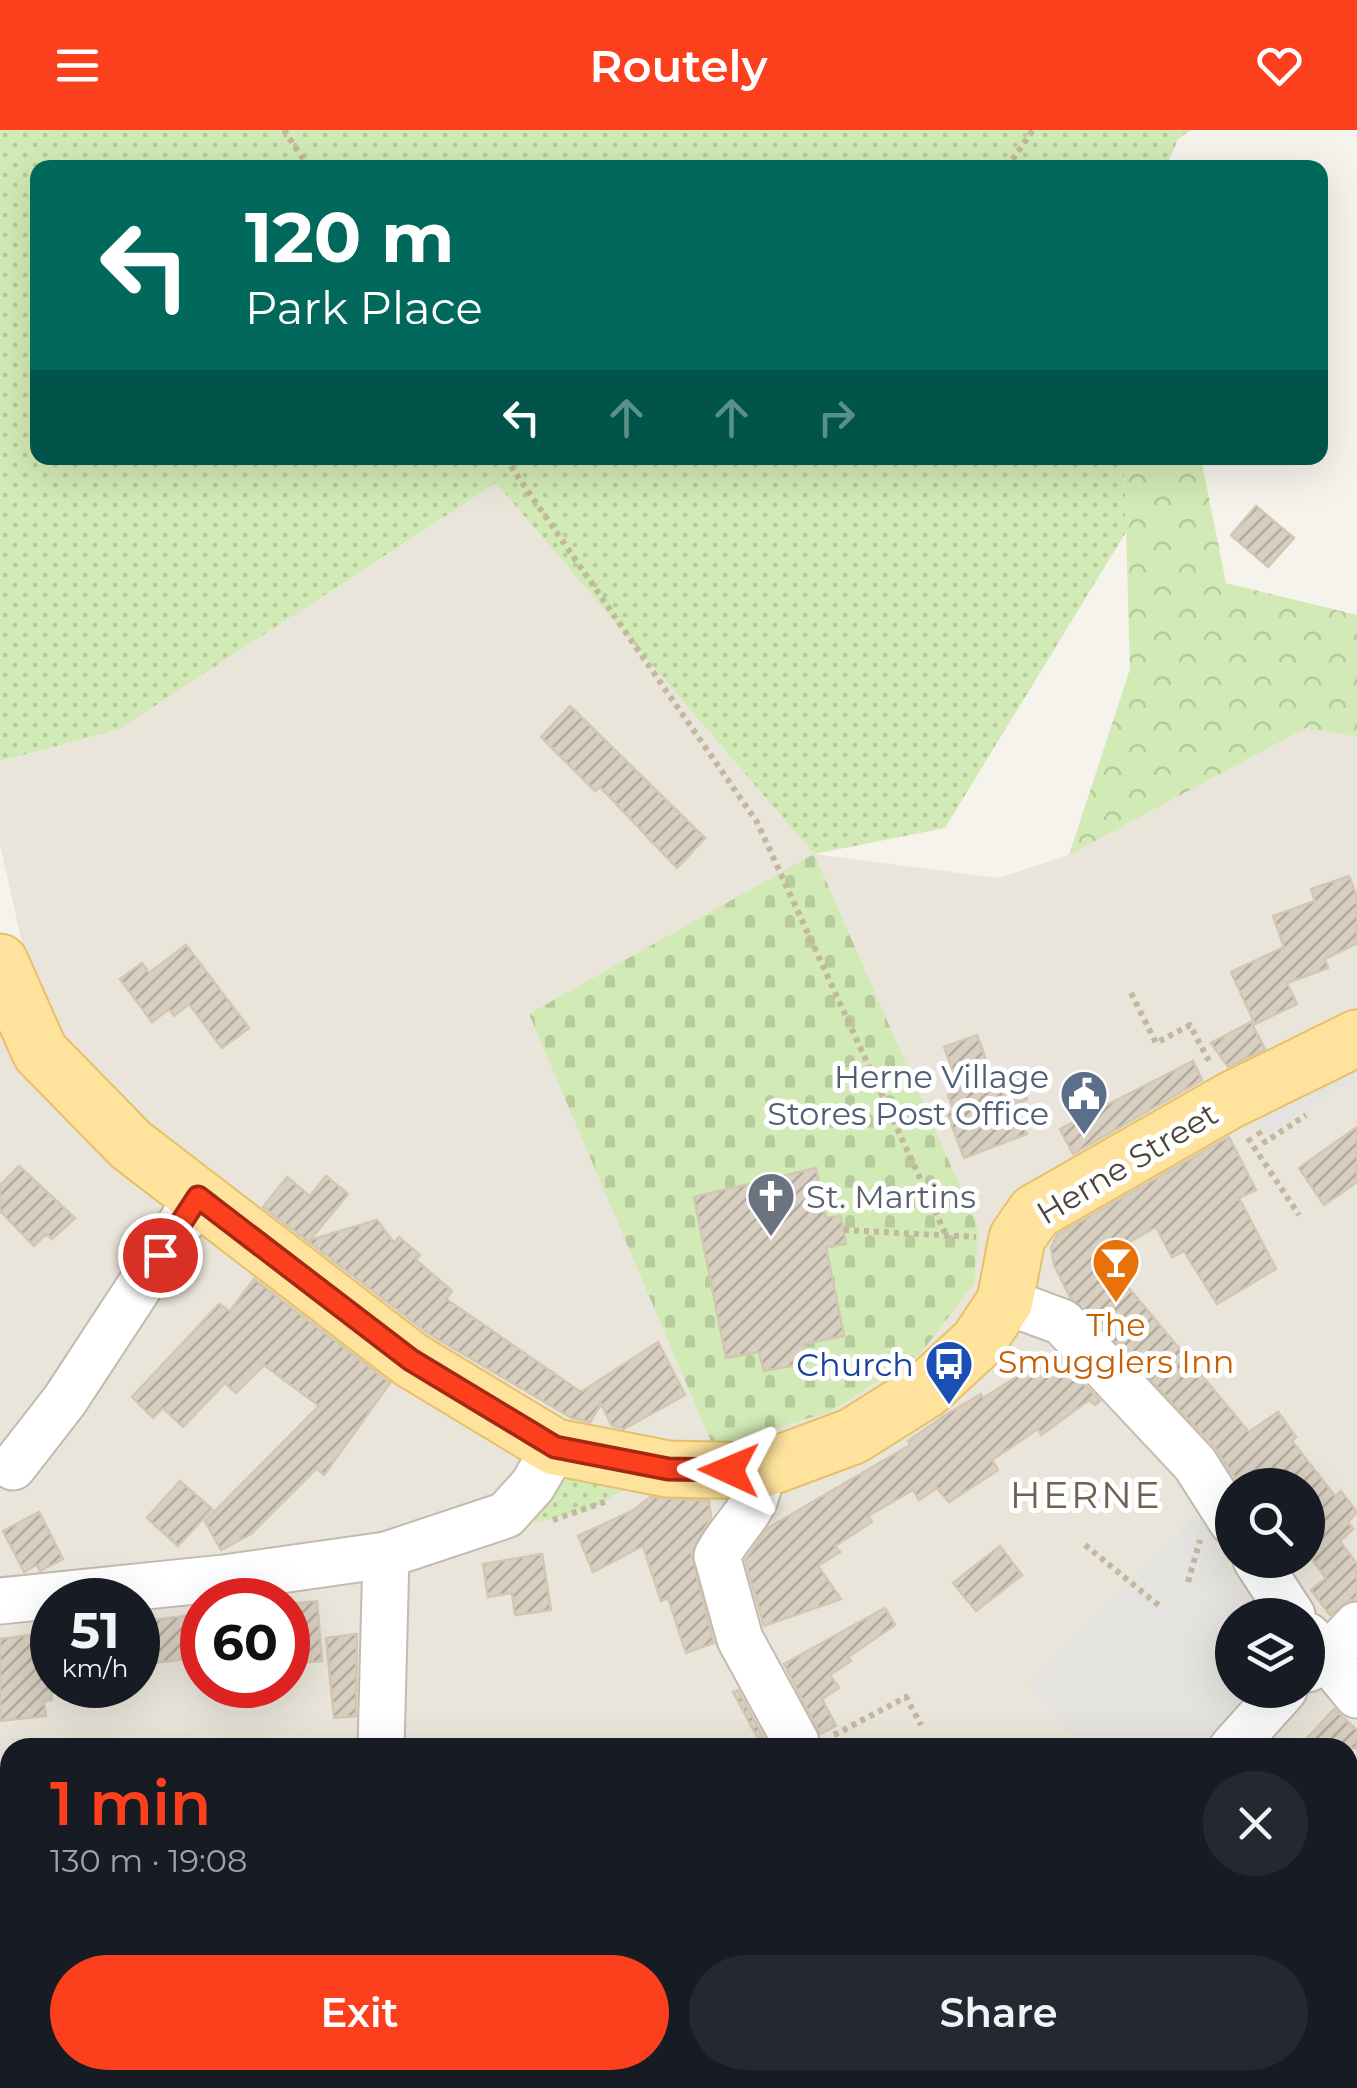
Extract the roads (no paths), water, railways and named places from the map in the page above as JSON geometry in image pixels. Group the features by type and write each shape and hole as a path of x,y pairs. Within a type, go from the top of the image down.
{"main road":[{"name":"Herne Street","path":"0,962 40,1052 132,1145 411,1360 555,1447 668,1469 759,1471 853,1436 926,1390 978,1342 1006,1301 1017,1238 1035,1212 1229,1102 1357,1039"}],"street":[{"path":"13,1467 65,1400 198,1197"},
{"path":"1006,1301 1062,1322 1196,1464 1215,1495"},
{"path":"0,1602 224,1578 386,1555 506,1515 533,1484 555,1447"},
{"path":"759,1471 761,1492 752,1509 727,1536 717,1556 740,1639 809,1738"},
{"path":"381,1738 386,1555"},
{"path":"1325,1629 1357,1625"},
{"path":"1325,1662 1357,1696"},
{"path":"1241,1738 1268,1708"}],"place":[{"name":"Herne Village Stores Post Office","path":"1084,1136"},
{"name":"St. Martins","path":"771,1238"},
{"name":"The Smugglers Inn","path":"1116,1304"},
{"name":"Church","path":"949,1406"}],"district":[{"name":"HERNE","path":"1086,1494"}]}
